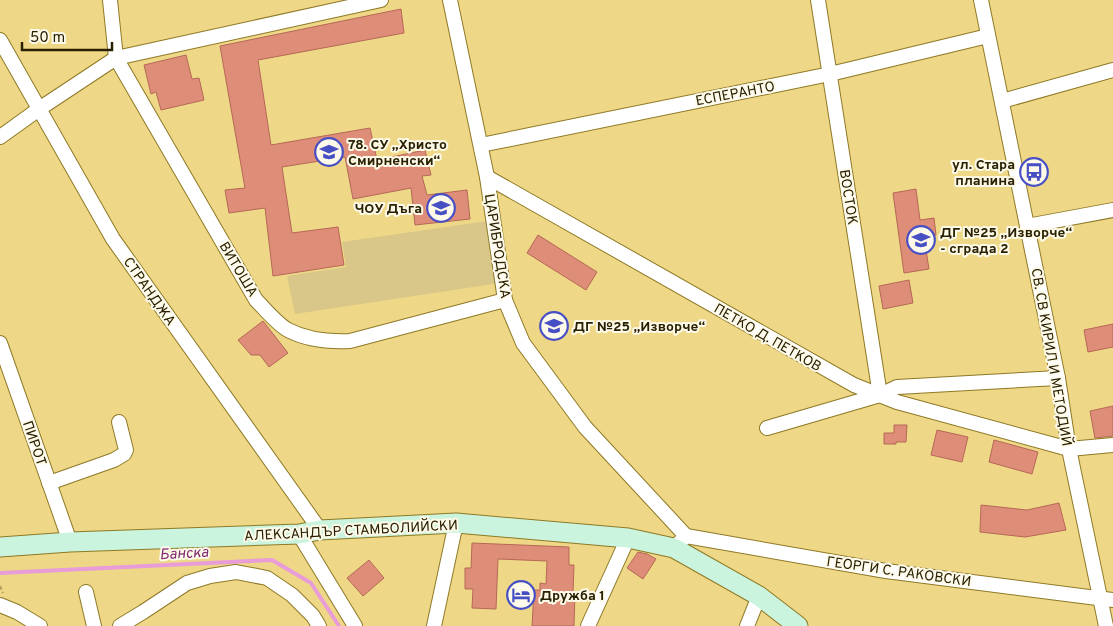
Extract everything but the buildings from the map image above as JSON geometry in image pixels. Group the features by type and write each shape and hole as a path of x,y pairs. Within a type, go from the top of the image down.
{"street":[{"name":"ВИТОША","path":"110,0 116,58 256,300 287,329 311,339 330,342 350,341 505,300"},
{"path":"0,137 116,58 381,0"},
{"name":"ЦАРИБРОДСКА","path":"450,0 488,177 505,300 523,343 585,427 680,542"},
{"name":"ВОСТОК","path":"818,0 880,395"},
{"name":"СВ. СВ КИРИЛ И МЕТОДИЙ","path":"981,0 1058,378 1069,449 1107,599 1106,626"},
{"name":"ЕСПЕРАНТО","path":"480,145 830,74 988,36"},
{"name":"СТРАНДЖА","path":"0,40 112,239 320,530"},
{"path":"1002,101 1113,70"},
{"name":"ПЕТКО Д. ПЕТКОВ","path":"488,177 854,385 897,402 1069,449"},
{"path":"1027,226 1113,210"},
{"name":"ПИРОТ","path":"0,343 70,542"},
{"path":"767,428 880,395 897,387 1058,378"},
{"path":"49,483 114,460 124,454 126,450 119,422"},
{"path":"1069,449 1113,445"},
{"path":"434,626 456,523"},
{"name":"АЛЕКСАНДЪР СТАМБОЛИЙСКИ","path":"0,547 70,542 299,534 320,530 456,523 680,542 759,596 798,626"},
{"path":"299,534 355,626"},
{"path":"588,626 628,538"},
{"name":"ГЕОРГИ С. РАКОВСКИ","path":"680,542 1107,599"},
{"path":"120,626 187,583 210,576 236,572 267,578 292,595 319,626"},
{"path":"86,592 94,626"},
{"path":"747,626 759,596"},
{"path":"0,605 17,612 40,626"}],"shaded area":[{"path":"488,221 500,283 295,314 287,276 346,267 342,242"}],"waterway":[{"name":"Банска","path":"0,573 272,560 311,583 339,626"}],"place":[{"name":"78. СУ „Христо Смирненски“","path":"329,152"},
{"name":"ул. Стара планина","path":"1034,172"},
{"name":"ЧОУ Дъга","path":"441,208"},
{"name":"ДГ №25 „Изворче“ - сграда 2","path":"921,240"},
{"name":"ДГ №25 „Изворче“","path":"554,326"},
{"name":"Дружба 1","path":"521,595"}]}
